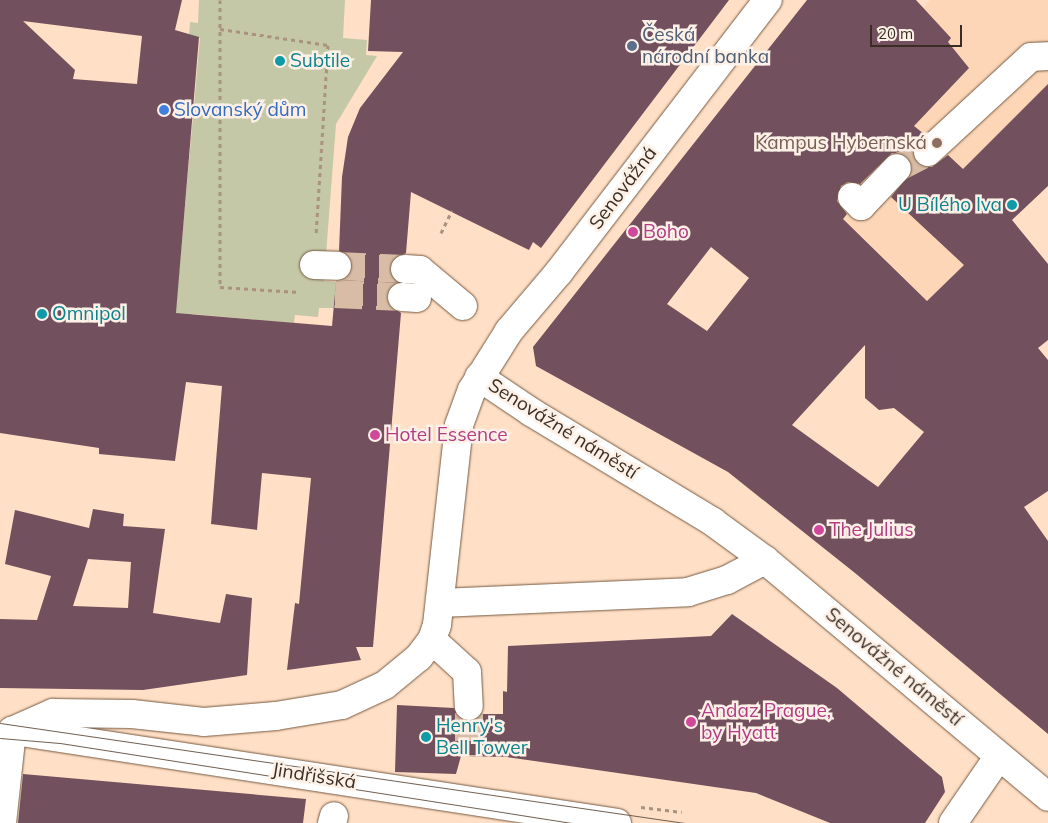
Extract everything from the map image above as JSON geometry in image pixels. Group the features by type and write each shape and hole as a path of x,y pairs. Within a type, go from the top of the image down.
{"street":[{"name":"Senovážná","path":"480,376 509,331 559,272 768,0"},
{"path":"928,152 1032,57 1048,56"},
{"path":"852,197 861,206 897,168"},
{"path":"405,269 420,270 463,306"},
{"name":"Senovážné náměstí","path":"440,603 459,425 480,376 531,412 713,522 765,560 1048,797"},
{"path":"2,823 6,731 53,713 132,714 204,722 342,705 385,685 419,657 432,640 440,603 688,592 726,580 765,560"},
{"path":"432,640 467,672 468,706"},
{"name":"Jindřišská","path":"6,731 617,823"},
{"path":"953,823 999,756"}],"path":[{"path":"220,0 220,29 220,286 312,293 326,266 328,45 220,29"},
{"path":"441,233 452,210"}],"shaded area":[{"name":"Kampus Hybernská","path":"930,0 1048,0 1048,127 964,265 927,301 861,235 839,257 790,213 895,40"}],"green space":[{"path":"199,0 345,0 343,38 367,40 366,55 377,56 336,124 324,281 336,282 334,308 319,308 318,317 295,315 294,323 192,314 192,320 175,318 200,38 189,36 190,22 198,23"}],"building":[{"path":"0,0 182,0 175,30 199,37 176,313 332,326 336,282 345,280 353,267 351,258 339,251 342,177 348,137 360,108 403,52 368,51 371,0 729,0 541,248 533,242 529,250 411,192 406,253 392,261 391,275 397,282 389,288 386,295 388,304 401,313 373,647 356,647 361,660 287,670 295,603 299,604 311,478 262,473 257,530 211,524 222,386 186,382 175,461 99,454 99,448 0,433","holes":["23,21 142,36 137,84 73,79 75,70"]},
{"path":"807,0 916,0 951,38 948,42 969,68 914,126 924,134 913,147 913,155 923,167 932,167 948,155 963,169 1048,84 1048,186 1012,220 1048,264 1048,340 1038,348 1048,360 1048,491 1024,507 1048,541 1048,734 855,573 728,472 536,366 533,347","holes":["892,153 907,156 912,171 891,197 964,265 927,301 843,219 847,214 837,201 841,186 848,182 860,184","711,247 749,278 707,331 667,304","865,345 865,398 879,410 894,408 924,432 878,487 792,425"]},
{"path":"93,509 124,514 123,526 165,529 153,613 220,623 226,594 252,598 247,675 143,690 0,688 0,619 37,620 51,576 5,564 15,510 89,528","holes":["88,559 131,562 128,608 73,606"]},
{"name":"Andaz Prague, by Hyatt","path":"732,614 837,688 942,777 945,792 925,823 830,823 756,793 507,757 461,756 456,774 395,772 397,705 454,708 462,720 469,722 482,714 503,714 503,691 507,692 508,646 711,636"},
{"path":"23,774 306,799 303,823 18,823"}],"tunnel":[{"path":"897,168 928,152"},
{"path":"337,266 405,269"},
{"path":"335,294 402,297"},
{"path":"469,713 469,756"}],"tram line":[{"path":"0,723 685,823"},
{"path":"0,738 60,743 572,823"}],"place":[{"name":"Česká národní banka","path":"632,46"},
{"name":"Subtile","path":"280,61"},
{"name":"Slovanský dům","path":"164,110"},
{"name":"Kampus Hybernská","path":"937,143"},
{"name":"U Bílého lva","path":"1012,205"},
{"name":"Boho","path":"633,232"},
{"name":"Omnipol","path":"42,314"},
{"name":"Hotel Essence","path":"375,435"},
{"name":"The Julius","path":"819,530"},
{"name":"Andaz Prague, by Hyatt","path":"691,722"},
{"name":"Henry's Bell Tower","path":"426,737"}]}
